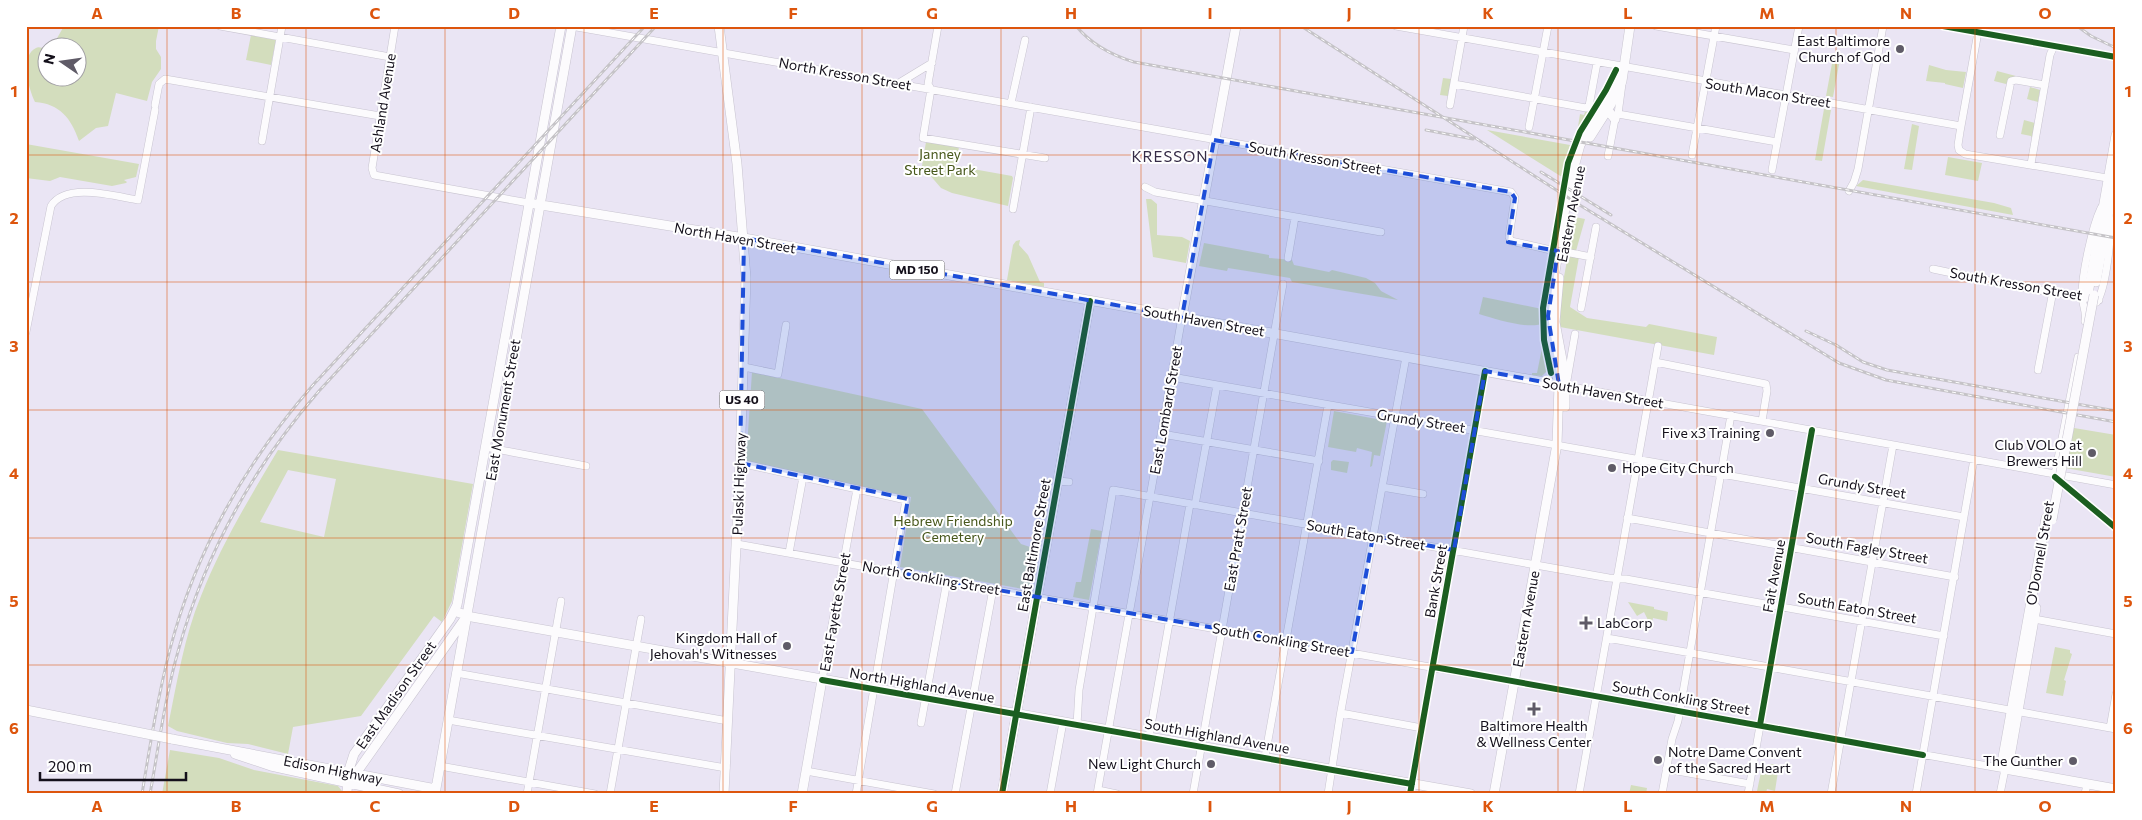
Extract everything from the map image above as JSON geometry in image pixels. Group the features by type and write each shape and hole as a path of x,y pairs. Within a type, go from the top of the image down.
{"main road":[{"name":"East Monument Street","path":"454,611 459,596 561,26"},
{"name":"East Monument Street","path":"435,792 572,26"},
{"name":"Pulaski Highway","path":"719,26 738,164 746,278 737,544 724,794"},
{"name":"East Lombard Street","path":"1182,318 1236,26"},
{"name":"Eastern Avenue","path":"1494,794 1557,444 1565,412 1555,322 1558,283 1579,167 1588,142 1622,81 1630,26"},
{"name":"Eastern Avenue","path":"1563,385 1550,342 1548,316 1571,173 1586,133 1624,67"},
{"path":"1605,113 1617,116"},
{"name":"O'Donnell Street","path":"2005,769 2010,757 2015,710 2049,519 2109,211 2116,135"},
{"name":"O'Donnell Street","path":"2091,296 2104,200 2113,176"},
{"name":"North Haven Street","path":"529,203 744,238 1090,301"},
{"name":"South Haven Street","path":"1090,301 1563,385"},
{"name":"East Baltimore Street","path":"1002,794 1090,301"},
{"name":"O'Donnell Street","path":"2015,710 2034,619 2049,519"},
{"name":"North Highland Avenue","path":"454,611 466,616 1017,714"},
{"name":"East Madison Street","path":"347,794 358,748 454,611"},
{"name":"East Madison Street","path":"352,773 466,616"},
{"name":"East Fayette Street","path":"802,794 822,680"},
{"name":"Edison Highway","path":"26,708 226,751 251,753 352,773 435,792"},
{"name":"South Highland Avenue","path":"1017,714 1471,794"},
{"name":"Edison Highway","path":"226,751 265,764 399,794"},
{"name":"South Conkling Street","path":"2005,769 2116,789"}],"street":[{"path":"220,26 390,57"},
{"path":"262,141 282,26"},
{"name":"Ashland Avenue","path":"380,176 374,175 372,168 396,26"},
{"name":"North Kresson Street","path":"572,26 1120,123"},
{"path":"938,26 928,84 931,89 923,138 1045,158"},
{"name":"South Macon Street","path":"1396,26 1961,126"},
{"path":"1450,105 1464,26"},
{"path":"1529,127 1548,26"},
{"path":"1656,26 1794,50"},
{"path":"1692,156 1716,26"},
{"path":"1772,170 1799,26"},
{"path":"1849,191 1858,169 1884,26"},
{"path":"1943,26 1968,28 1978,32 2116,57"},
{"path":"1978,32 1958,145 1962,152 2113,176"},
{"path":"1011,103 1025,40"},
{"path":"2031,164 2054,46"},
{"path":"899,83 932,63"},
{"path":"1454,84 1586,108 1589,106 1597,63"},
{"path":"26,332 48,213 57,198 70,193 87,193 138,200 159,84 165,79 380,116"},
{"path":"2000,136 2011,81 2016,80 2045,85"},
{"name":"Eastern Avenue","path":"1608,156 1617,116 1622,81"},
{"path":"1013,208 1030,107"},
{"path":"1617,116 1777,142"},
{"name":"South Kresson Street","path":"1120,123 1511,192 1515,198 1509,237 1516,244 1591,257"},
{"name":"North Haven Street","path":"380,176 529,203"},
{"path":"1145,187 1155,192 1381,232"},
{"path":"1288,258 1295,217"},
{"name":"Eastern Avenue","path":"1581,308 1596,227"},
{"name":"South Kresson Street","path":"1933,269 2009,285 2091,296"},
{"name":"East Pratt Street","path":"1193,794 1283,284"},
{"path":"2038,370 2053,291"},
{"name":"O'Donnell Street","path":"2055,474 2091,296"},
{"name":"O'Donnell Street","path":"2086,316 2091,296"},
{"name":"East Lombard Street","path":"1098,792 1182,318"},
{"path":"744,367 778,374 786,325"},
{"name":"Eastern Avenue","path":"1563,385 1575,334"},
{"path":"1579,794 1658,346"},
{"path":"1328,794 1406,357"},
{"path":"1655,362 1766,384 1767,391 1762,421"},
{"name":"Bank Street","path":"1410,794 1485,371"},
{"name":"Grundy Street","path":"1172,377 1964,517"},
{"name":"South Haven Street","path":"1563,385 2116,485"},
{"path":"1149,737 1170,620 1217,386"},
{"path":"1265,757 1328,405"},
{"path":"1662,794 1680,710 1731,416"},
{"name":"Fait Avenue","path":"1748,794 1812,430"},
{"path":"1162,434 1319,462"},
{"path":"1832,794 1893,445"},
{"path":"485,447 586,466"},
{"path":"1916,794 1974,459"},
{"path":"740,463 906,500 856,794"},
{"path":"790,553 803,477"},
{"path":"1058,481 1069,482"},
{"path":"1382,487 1423,494"},
{"name":"East Fayette Street","path":"822,680 857,489"},
{"name":"South Eaton Street","path":"1093,607 1113,490 1944,636"},
{"name":"South Fagley Street","path":"1628,518 1955,577"},
{"name":"North Conkling Street","path":"737,544 1038,597"},
{"path":"921,723 947,581"},
{"path":"956,794 993,589"},
{"name":"South Conkling Street","path":"1038,597 2005,769"},
{"path":"527,794 562,601"},
{"path":"1076,724 1079,690 1093,607"},
{"path":"610,794 641,619"},
{"path":"2034,619 2116,634"},
{"path":"1606,638 2113,728 2116,694"},
{"path":"456,672 728,722"},
{"path":"1341,713 1422,728"},
{"path":"448,720 726,768"},
{"path":"1050,794 1063,722"},
{"path":"440,766 595,794"},
{"path":"1666,769 1750,784"},
{"name":"O'Donnell Street","path":"2000,794 2005,769"},
{"path":"806,772 910,792 934,794"},
{"path":"2085,794 2086,784"},
{"path":"1098,792 1117,794"}],"highlighted area":[{"path":"1214,140 1511,192 1515,198 1508,242 1558,251 1548,316 1559,385 1485,371 1454,550 1373,536 1352,652 895,572 908,499 740,463 744,238 1182,317"}],"green space":[{"path":"64,26 159,26 156,49 161,57 161,69 152,82 147,101 116,93 108,126 96,128 79,141 72,125 58,109 44,103 35,102 28,82 28,58 31,52 38,47 38,88 88,88 88,38 57,38"},
{"path":"251,35 276,40 271,65 246,60"},
{"path":"1833,58 1840,59 1833,97 1826,96"},
{"path":"1929,65 1946,70 1966,72 1963,88 1945,83 1926,81"},
{"path":"1997,71 2016,76 2006,84 1994,81"},
{"path":"1443,78 1451,79 1448,96 1440,95"},
{"path":"2030,87 2040,90 2038,102 2027,99"},
{"path":"1824,109 1831,110 1822,161 1815,160"},
{"path":"1592,110 1577,133 1580,114 1584,115 1585,112"},
{"path":"2024,120 2035,123 2032,138 2031,136 2021,134"},
{"path":"1912,124 1919,126 1912,170 1904,169"},
{"path":"1487,130 1570,145 1562,177"},
{"name":"Janney Street Park","path":"926,142 959,147 956,166 1012,176 1008,206 952,193 941,188 922,166"},
{"path":"26,144 139,164 136,177 124,180 126,183 112,186 60,177 50,181 26,178"},
{"path":"1948,157 1982,163 1978,181 1945,175"},
{"path":"1863,180 1994,203 2011,208 2013,215 1856,186"},
{"path":"1146,199 1151,199 1157,204 1157,235 1182,237 1190,241 1186,263 1153,257"},
{"path":"1575,217 1585,219 1576,251 1569,251"},
{"path":"1020,240 1019,245 1028,255 1040,282 1044,283 1044,287 1007,280 1013,245 1016,241"},
{"path":"1204,243 1269,255 1269,258 1292,260 1294,265 1329,272 1332,270 1366,278 1375,283 1381,291 1398,300 1292,282 1290,278 1228,268 1227,271 1199,266"},
{"path":"1568,255 1579,257 1570,307 1587,318 1646,327 1649,324 1717,337 1714,355 1560,327 1561,293"},
{"path":"1483,297 1542,309 1542,324 1519,324 1479,314"},
{"path":"1544,338 1550,368 1542,376 1532,375 1532,373 1537,373"},
{"name":"Hebrew Friendship Cemetery","path":"752,372 922,409 1021,544 1036,549 1029,590 900,567 911,497 746,462"},
{"path":"1334,411 1387,421 1380,456 1374,455 1372,466 1370,467 1372,452 1357,448 1356,452 1328,447"},
{"name":"Club VOLO at Brewers Hill","path":"2074,428 2116,435 2116,477 2065,468"},
{"path":"278,450 473,484 452,601 442,622 434,616 361,716 293,727 288,754 248,744 227,743 177,731 168,726 185,644 201,596 227,540","holes":["288,470 336,479 324,537 260,522"]},
{"path":"1333,460 1349,462 1347,473 1331,470 1331,462"},
{"path":"1091,529 1102,531 1089,600 1073,597 1076,582 1081,582"},
{"path":"1628,602 1668,612 1667,621 1653,618 1651,626 1644,612 1637,616"},
{"path":"2055,647 2070,650 2072,654 2064,680 2066,681 2063,696 2046,693"},
{"path":"170,750 219,758 254,770 338,786 342,791 341,794 162,794"},
{"path":"1768,765 1779,765 1775,791 1767,789 1766,793 1757,791 1762,767 1767,768"},
{"path":"1631,785 1647,788 1646,794 1629,794"}],"railway":[{"path":"142,794 162,685 181,612 209,542 245,476 289,414 313,385 645,26"},
{"path":"150,794 170,684 190,612 218,544 253,480 295,420 319,391 656,26"},
{"path":"1076,26 1102,49 1134,62 2116,238"},
{"path":"1301,26 1578,204 1839,363 1886,380 2116,422"},
{"path":"2077,26 2091,36 2116,48"},
{"path":"1426,130 1473,139"},
{"path":"1541,172 1611,215"},
{"path":"1806,331 1836,345 1863,362 1887,370 2116,411"}],"cycle path":[{"path":"1943,26 2116,57"},
{"path":"1551,373 1544,340 1543,308 1568,163 1580,132 1616,70"},
{"path":"1002,794 1090,301"},
{"path":"1410,794 1485,371"},
{"path":"1760,725 1812,430"},
{"path":"2055,477 2116,528"},
{"path":"1434,667 1923,755"},
{"path":"822,680 1412,784"}],"place":[{"name":"East Baltimore Church of God","path":"1900,49"},
{"name":"Five x3 Training","path":"1770,433"},
{"name":"Club VOLO at Brewers Hill","path":"2092,453"},
{"name":"Hope City Church","path":"1612,468"},
{"name":"LabCorp","path":"1586,623"},
{"name":"Kingdom Hall of Jehovah's Witnesses","path":"787,646"},
{"name":"Baltimore Health & Wellness Center","path":"1534,709"},
{"name":"Notre Dame Convent of the Sacred Heart","path":"1658,760"},
{"name":"The Gunther","path":"2073,761"},
{"name":"New Light Church","path":"1211,764"}],"district":[{"name":"KRESSON","path":"1170,157"}]}
